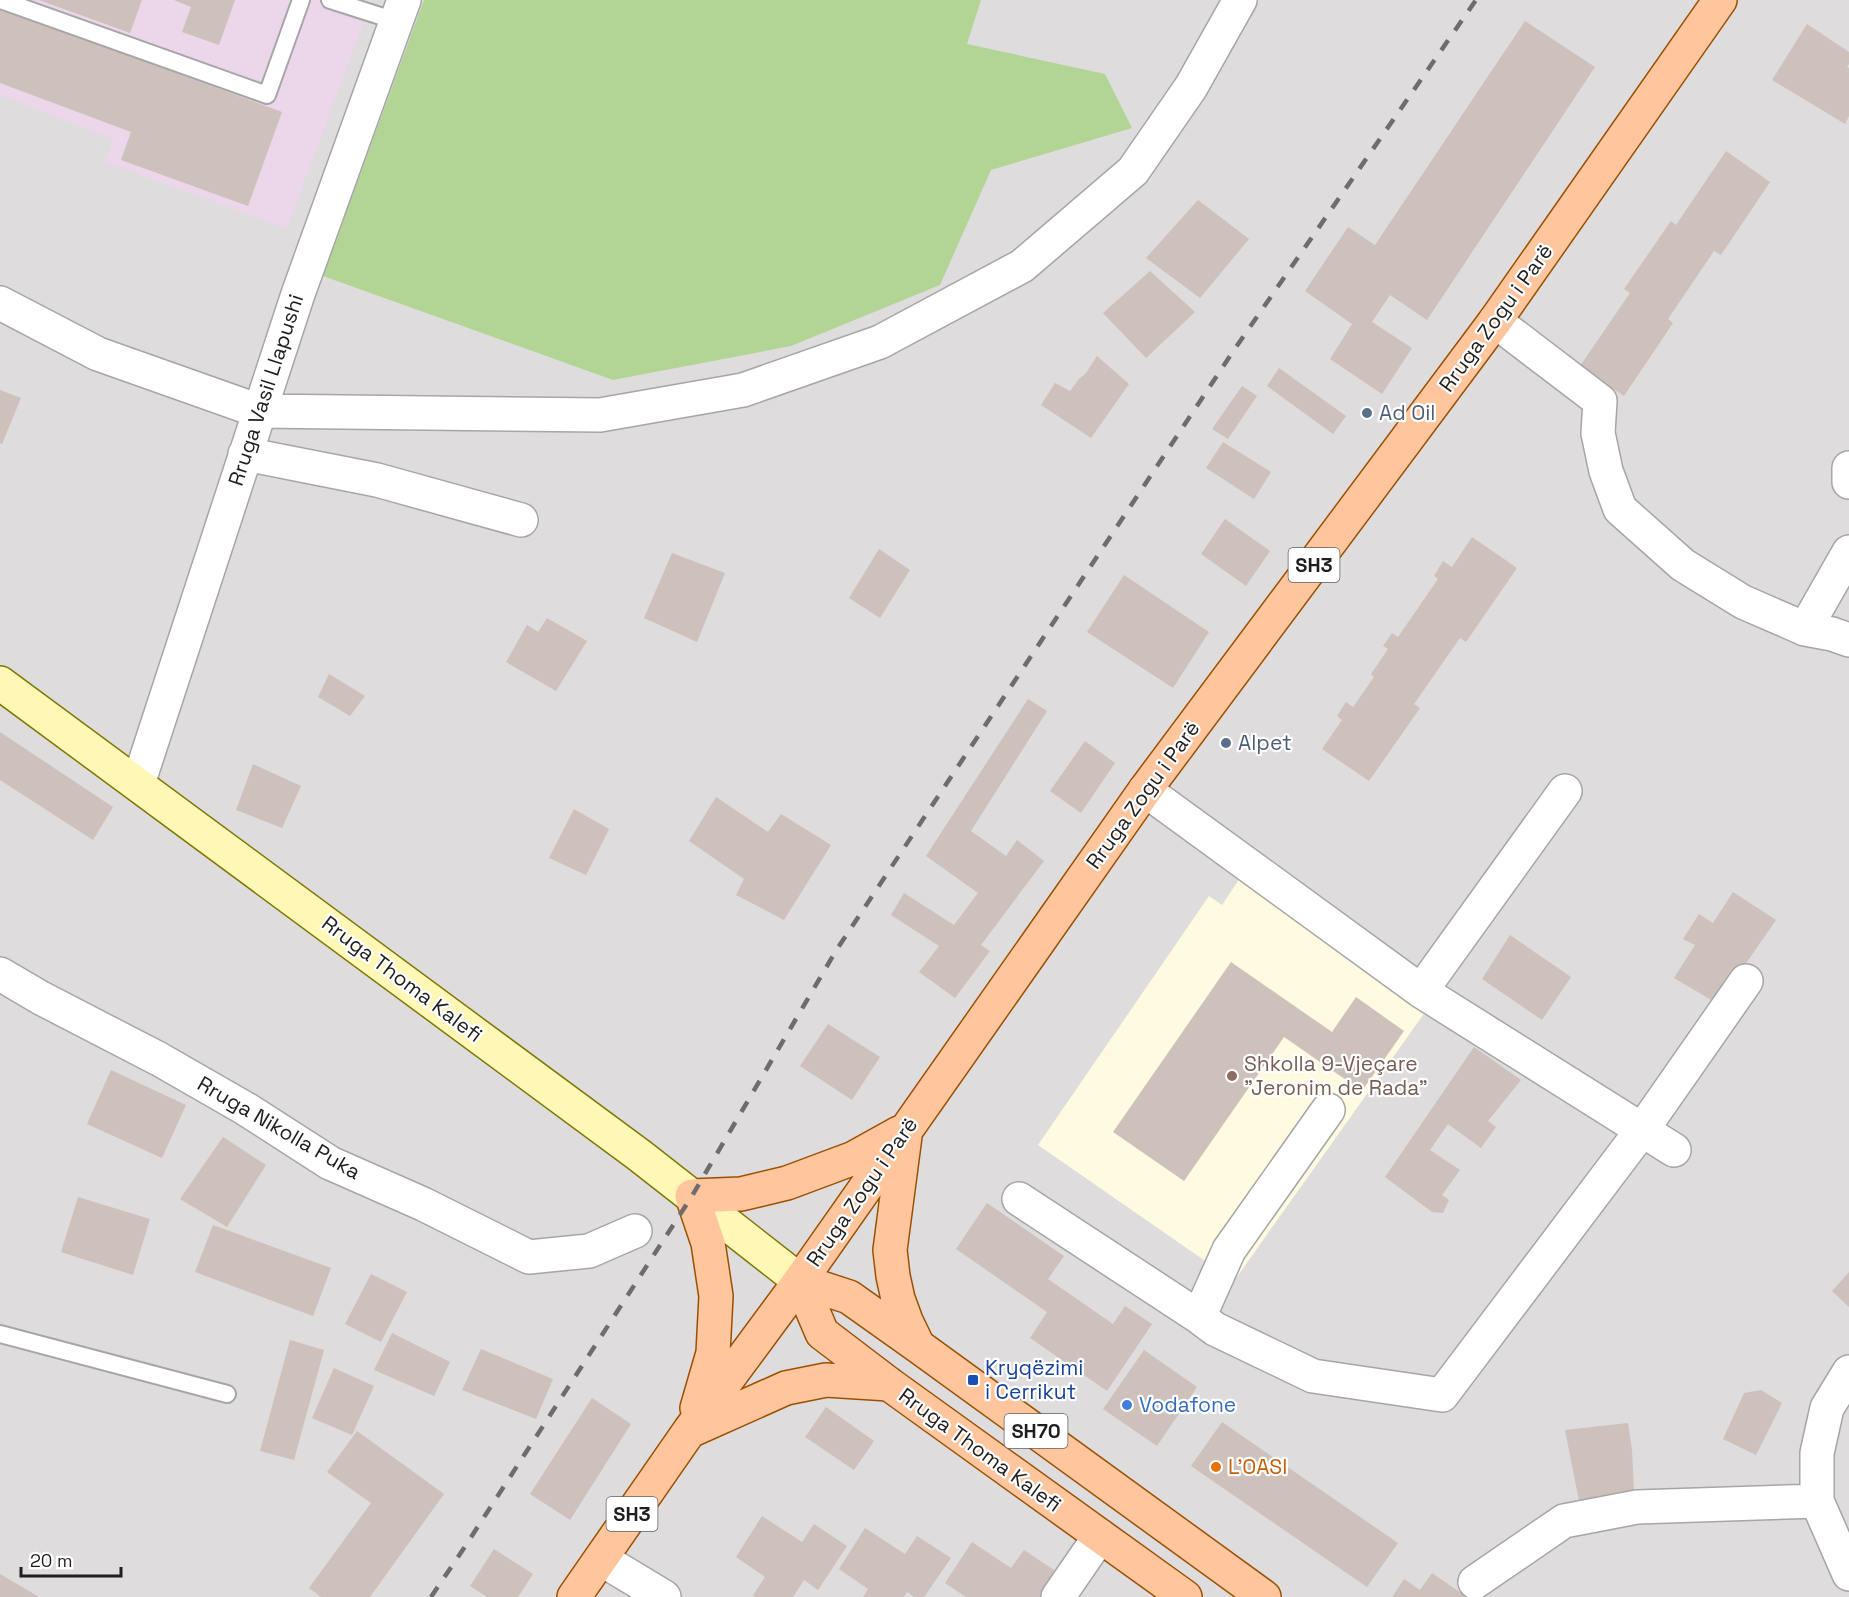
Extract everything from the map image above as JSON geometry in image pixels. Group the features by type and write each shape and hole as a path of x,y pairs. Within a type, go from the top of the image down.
{"main road":[{"name":"Rruga Zogu i Parë","path":"574,1597 690,1431 800,1281 1145,790 1496,321 1720,0"},
{"name":"Rruga Thoma Kalefi","path":"0,683 692,1196 800,1281 849,1297 1264,1597"},
{"path":"690,1431 713,1353 716,1296 708,1243 692,1196 741,1194 787,1183 854,1158 906,1129"},
{"path":"906,1129 890,1250 898,1299 918,1346"},
{"name":"Rruga Thoma Kalefi","path":"800,1281 822,1333 889,1384 1185,1597"},
{"path":"690,1431 786,1388 826,1380 889,1384"}],"street":[{"path":"0,303 98,354 259,411 600,415 743,390 880,342 1022,266 1133,171 1191,87 1240,0"},
{"name":"Rruga Vasil Llapushi","path":"138,784 298,294 400,11"},
{"path":"1496,321 1600,401 1598,433 1606,471 1620,509 1683,565 1743,602 1805,629 1849,640"},
{"path":"245,454 377,480 521,520"},
{"path":"1849,468 1849,482"},
{"path":"1805,629 1849,552"},
{"path":"1145,790 1421,991 1674,1150"},
{"path":"1421,991 1565,791"},
{"name":"Rruga Nikolla Puka","path":"0,974 41,998 159,1059 246,1109 330,1163 423,1204 529,1257 589,1251 635,1231"},
{"path":"1019,1199 1215,1329 1313,1376 1442,1395 1642,1131 1746,981"},
{"path":"1199,1317 1229,1250 1328,1110"},
{"path":"1849,1372 1827,1408 1817,1453 1817,1501 1849,1574"},
{"path":"1475,1581 1564,1521 1637,1507 1817,1501"},
{"path":"1058,1597 1100,1536"},
{"path":"601,1559 664,1597"}],"lane":[{"path":"1,0 267,95 301,0"},
{"path":"330,0 400,11"},
{"path":"0,1334 227,1394"}],"shaded area":[{"path":"0,0 1849,0 1849,1597 0,1597"},
{"path":"0,0 372,0 287,229 106,162 113,139 0,95"},
{"name":"Shkolla 9-Vjeçare \"Jeronim de Rada\"","path":"1240,878 1428,1008 1234,1281 1038,1145 1209,896 1222,905"}],"green space":[{"path":"424,0 981,0 967,44 1105,74 1132,128 991,170 940,285 791,346 613,380 323,276"}],"building":[{"path":"39,0 142,0 130,33"},
{"path":"174,0 235,0 219,45 182,32 191,7"},
{"path":"0,8 282,112 248,206 121,160 131,132 0,83"},
{"path":"1525,21 1595,67 1427,320 1390,295 1372,322 1412,348 1382,394 1330,359 1352,324 1305,291 1348,227 1375,245"},
{"path":"1807,24 1849,52 1847,67 1849,68 1849,116 1845,124 1772,80"},
{"path":"1726,151 1770,182 1721,255 1714,251 1668,319 1673,323 1624,396 1580,366 1630,293 1624,289 1671,221 1676,225"},
{"path":"1198,200 1249,239 1200,298 1146,258"},
{"path":"1150,271 1195,312 1146,358 1103,313"},
{"path":"1097,356 1129,384 1091,438 1041,405 1055,383 1070,391"},
{"path":"1279,368 1346,416 1333,434 1267,386"},
{"path":"1242,386 1257,396 1228,439 1212,429"},
{"path":"0,390 21,398 2,444 0,443"},
{"path":"1223,442 1271,472 1254,499 1206,468"},
{"path":"1225,519 1270,551 1246,586 1201,554"},
{"path":"1472,537 1517,568 1466,642 1460,638 1414,704 1420,708 1369,781 1322,749 1342,720 1337,716 1346,702 1353,707 1374,677 1371,674 1388,649 1383,646 1392,633 1398,637 1438,579 1434,576 1443,561 1452,567"},
{"path":"879,549 910,570 880,618 849,598"},
{"path":"672,553 725,573 697,642 644,618"},
{"path":"1124,575 1209,632 1173,688 1087,632"},
{"path":"547,618 587,641 556,691 506,662 527,625 538,632"},
{"path":"329,674 365,696 350,716 318,697"},
{"path":"1028,699 1047,711 971,831 1006,856 1017,840 1044,861 981,945 990,951 955,998 919,972 939,946 891,915 904,893 954,925 978,893 926,856"},
{"path":"0,732 113,807 93,840 0,780"},
{"path":"1085,741 1115,763 1081,813 1050,791"},
{"path":"253,764 301,786 282,828 236,810"},
{"path":"716,797 768,832 781,814 831,845 784,920 736,895 744,879 689,841"},
{"path":"574,809 609,829 586,875 549,858"},
{"path":"1733,892 1776,920 1718,1004 1674,978 1695,945 1683,939 1699,914 1713,923"},
{"path":"1510,935 1571,977 1542,1020 1482,979"},
{"path":"1231,962 1332,1032 1356,997 1404,1031 1362,1091 1284,1037 1184,1181 1113,1132"},
{"path":"828,1024 880,1057 852,1100 800,1066"},
{"path":"1474,1047 1521,1080 1488,1121 1496,1127 1481,1148 1448,1124 1430,1150 1460,1170 1442,1195 1449,1200 1443,1213 1432,1212 1385,1177"},
{"path":"111,1070 186,1105 162,1158 87,1124"},
{"path":"223,1137 266,1165 227,1227 180,1199"},
{"path":"78,1197 150,1219 133,1275 61,1252"},
{"path":"987,1203 1064,1256 1048,1279 1113,1324 1125,1306 1152,1324 1107,1391 1030,1338 1047,1312 956,1249"},
{"path":"213,1225 331,1268 313,1316 195,1272"},
{"path":"1849,1272 1849,1307 1832,1291"},
{"path":"371,1274 407,1292 381,1342 345,1324"},
{"path":"392,1333 450,1362 434,1396 374,1370"},
{"path":"290,1340 324,1350 294,1460 260,1451"},
{"path":"481,1349 553,1379 536,1419 462,1390"},
{"path":"1144,1350 1197,1387 1157,1446 1103,1409"},
{"path":"334,1368 374,1386 352,1435 312,1418"},
{"path":"1761,1390 1782,1403 1756,1455 1723,1439 1744,1393"},
{"path":"592,1398 631,1424 570,1520 530,1494"},
{"path":"826,1407 874,1441 854,1470 805,1437"},
{"path":"1222,1422 1398,1543 1367,1587 1191,1466"},
{"path":"1628,1423 1634,1490 1579,1501 1565,1430"},
{"path":"357,1431 444,1494 370,1597 321,1597 309,1588 371,1503 327,1472"},
{"path":"762,1516 802,1542 814,1524 847,1546 818,1590 804,1580 793,1597 755,1597 753,1595 765,1577 736,1557"},
{"path":"865,1528 905,1554 917,1536 951,1558 924,1597 914,1597 907,1592 904,1597 863,1597 868,1589 839,1569"},
{"path":"972,1542 1011,1568 1024,1550 1057,1572 1040,1597 966,1597 945,1583"},
{"path":"494,1549 533,1574 518,1597 487,1597 470,1586"},
{"path":"1432,1573 1467,1597 1392,1597 1404,1579 1420,1590"},
{"path":"0,1574 39,1597 0,1597"}],"railway":[{"path":"431,1597 692,1196 837,949 1234,350 1476,0"}],"place":[{"name":"Ad Oil","path":"1367,413"},
{"name":"Alpet","path":"1226,743"},
{"name":"Shkolla 9-Vjeçare \"Jeronim de Rada\"","path":"1232,1076"},
{"name":"Kryqëzimi i Cerrikut","path":"973,1380"},
{"name":"Vodafone","path":"1127,1405"},
{"name":"L'OASI","path":"1216,1467"}]}
